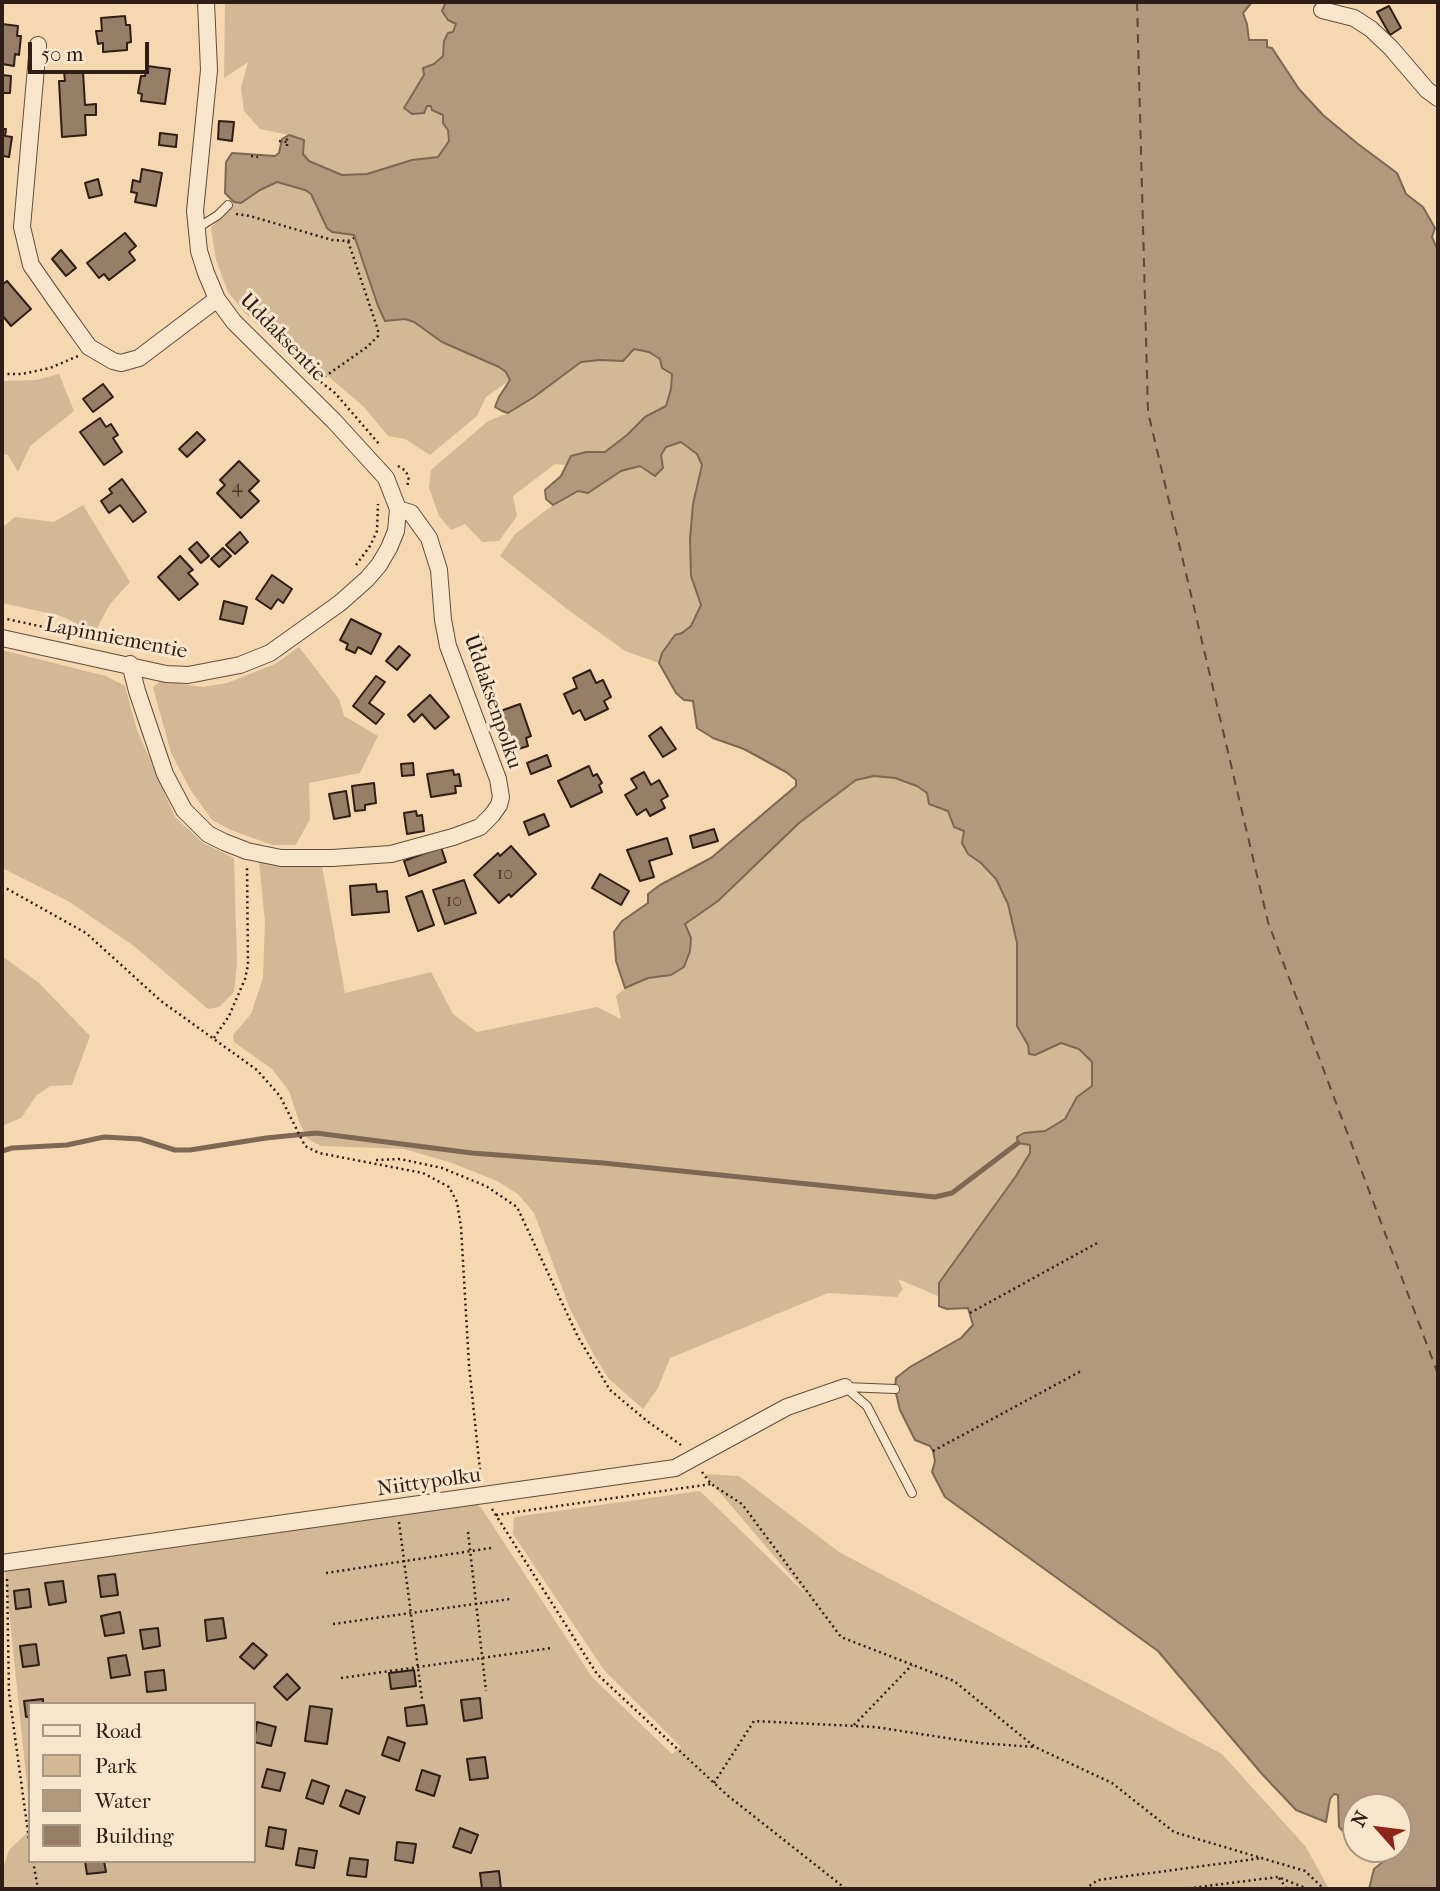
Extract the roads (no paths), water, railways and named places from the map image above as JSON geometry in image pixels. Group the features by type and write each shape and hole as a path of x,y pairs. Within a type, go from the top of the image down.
{"street":[{"name":"Uddaksentie","path":"206,2 209,70 195,229 199,251 217,299 234,323 334,421 391,471 398,509"},
{"path":"1322,10 1354,18 1371,29 1427,90 1438,98"},
{"path":"38,45 22,227 31,265 89,347 106,358 121,363 139,358 217,299"},
{"name":"Lapinniementie","path":"2,638 166,674 188,675 240,665 270,653 319,620 367,579 389,548 396,531 398,509"},
{"name":"Uddaksenpolku","path":"130,664 165,774 184,810 208,834 247,851 302,859 391,854 480,827 499,805 501,797 498,779 448,646 439,570 434,551 429,538 411,513 398,509"},
{"name":"Niittypolku","path":"4,1563 675,1468 787,1407 845,1387"}],"lane":[{"path":"195,229 218,215 228,205"},
{"path":"845,1387 895,1389"},
{"path":"845,1387 867,1406 912,1493"}],"water":[{"path":"446,2 1252,2 1243,13 1249,40 1267,40 1267,47 1272,48 1299,89 1323,115 1397,173 1406,194 1423,207 1435,228 1432,237 1438,251 1438,1889 1369,1889 1374,1869 1382,1863 1412,1863 1412,1793 1342,1793 1342,1830 1339,1827 1338,1795 1334,1794 1330,1799 1326,1822 1296,1810 1158,1651 945,1497 932,1472 935,1461 933,1451 930,1446 915,1440 900,1410 895,1389 896,1378 961,1338 973,1325 968,1308 947,1309 939,1306 939,1283 1030,1153 1030,1145 1018,1143 1017,1137 1024,1133 1045,1131 1065,1119 1077,1097 1092,1086 1092,1062 1079,1049 1061,1043 1035,1055 1029,1054 1028,1045 1017,1026 1017,943 1008,904 996,879 968,854 962,843 964,831 954,827 948,811 929,804 927,793 917,786 895,778 874,776 856,780 799,823 718,901 685,924 691,938 684,967 671,975 648,978 625,988 616,961 614,932 622,921 648,903 648,894 711,858 796,786 796,780 786,772 697,728 693,701 684,700 676,693 659,663 662,653 675,635 691,626 701,605 691,576 690,539 693,504 702,465 697,454 681,442 666,447 661,455 663,468 655,476 640,466 621,471 588,493 578,491 553,505 546,499 545,490 561,476 571,456 586,452 605,452 645,417 666,406 672,374 662,368 660,359 649,352 634,349 623,361 581,362 534,397 508,413 502,411 495,407 510,380 506,372 442,342 414,322 405,319 385,321 354,235 332,232 327,228 311,194 277,182 241,203 234,202 225,193 226,162 232,153 275,156 279,153 282,139 289,135 304,140 303,154 309,161 342,175 367,174 412,160 438,157 449,141 443,115 432,110 431,106 427,106 424,113 412,114 404,108 424,75 423,68 434,64 443,56 444,41 448,33 453,32 456,24 448,20 442,11"}],"waterway":[{"path":"2,1151 67,1145 104,1137 140,1139 175,1150 190,1150 316,1133 472,1153 603,1163 935,1197 952,1193 1018,1143"}]}
